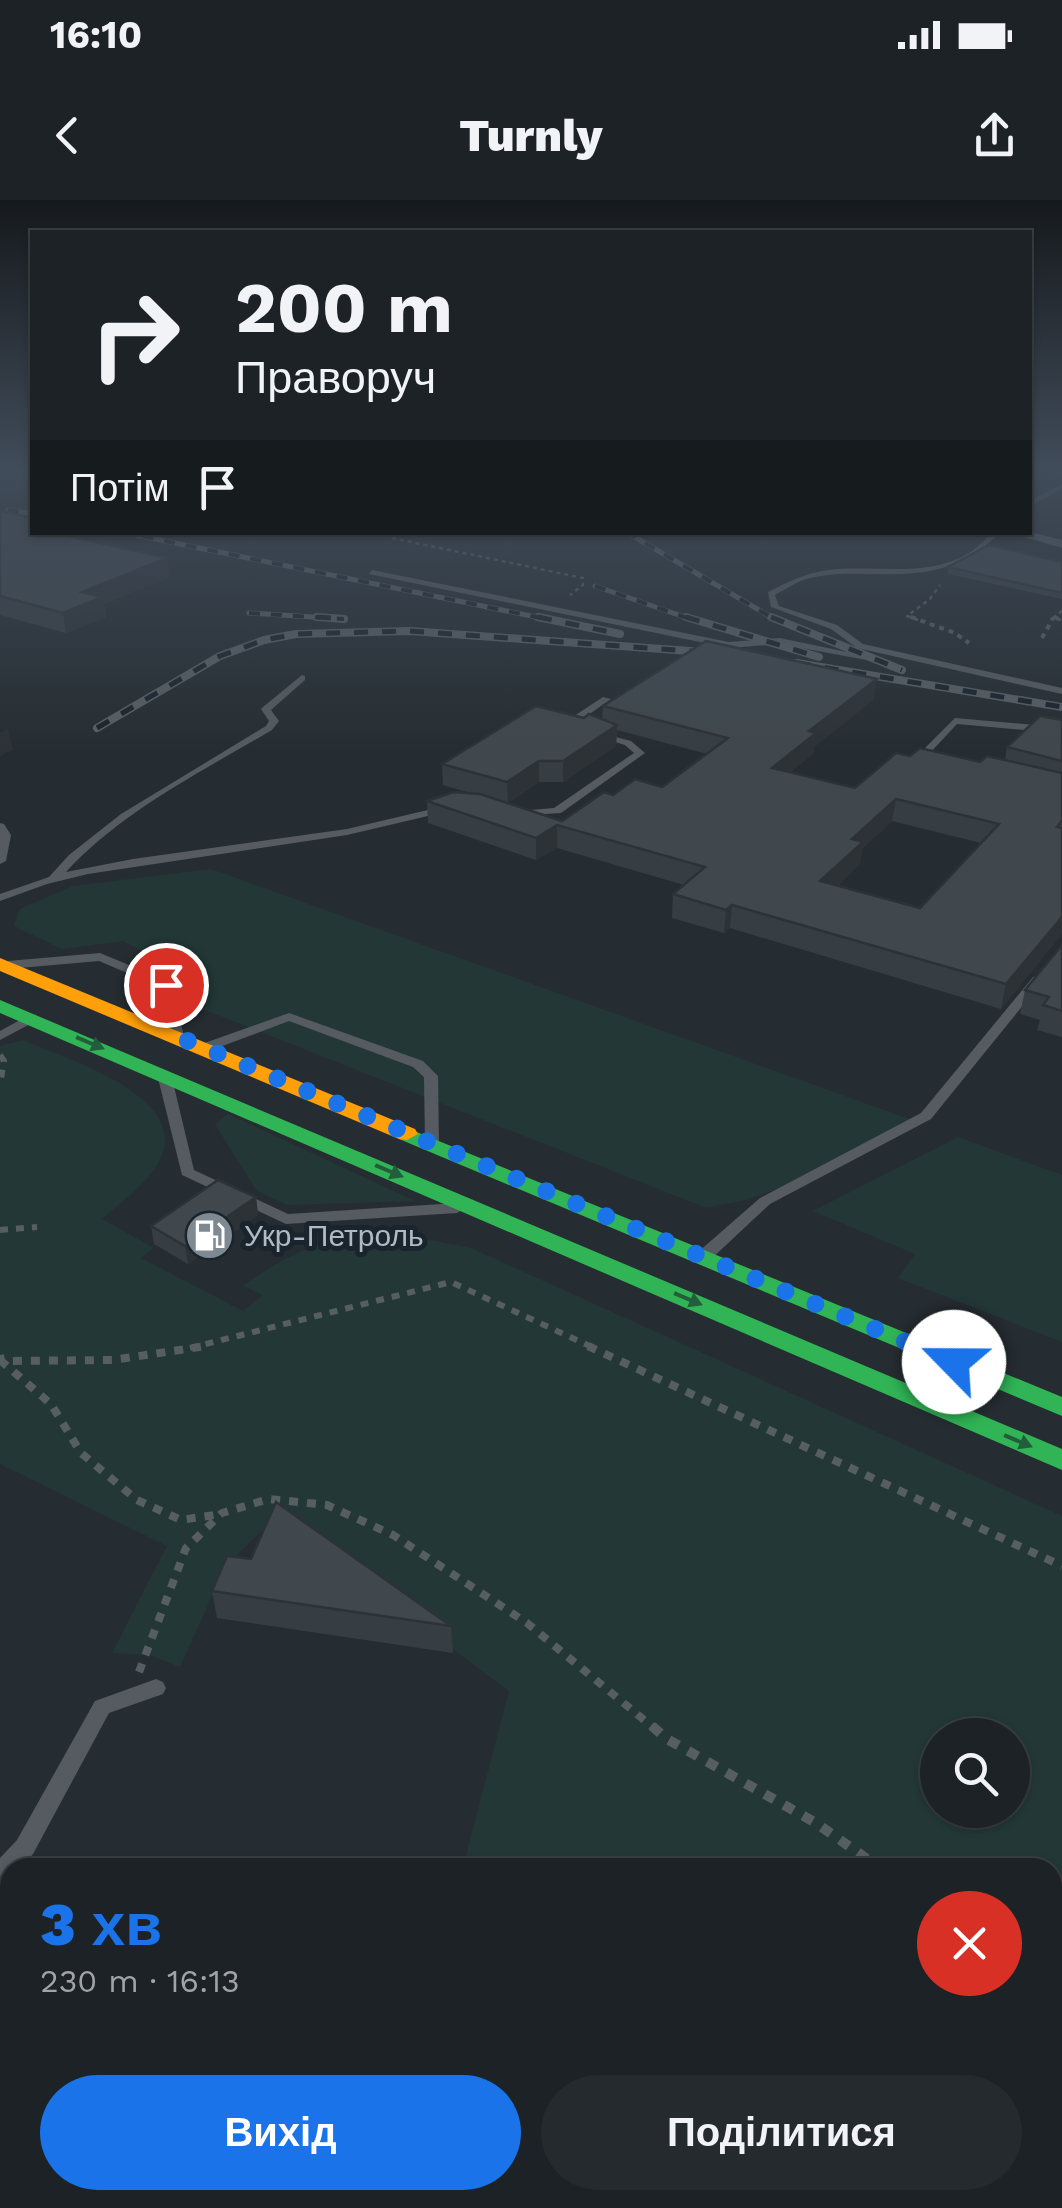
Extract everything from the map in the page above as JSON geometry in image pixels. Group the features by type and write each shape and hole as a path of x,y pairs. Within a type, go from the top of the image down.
{"main road":[{"path":"2,964 1062,1407"},
{"path":"0,1006 1062,1460"}],"lane":[{"path":"961,563 929,571 820,575 771,594 776,607 834,627 860,646 1062,691"},
{"path":"372,572 729,645 780,641 868,658 900,657"},
{"path":"53,879 70,858 174,784 269,728 274,721 266,710 302,678"},
{"path":"507,812 557,811 640,753 628,743 571,722 606,698"},
{"path":"952,764 924,754 955,721 1062,734"},
{"path":"0,898 100,866 390,826 453,807"},
{"path":"0,826 6,835 0,861"},
{"path":"2,964 100,957 166,985 176,1036"},
{"path":"703,1257 765,1201 926,1116 1042,973"},
{"path":"204,1048 289,1017 418,1064 431,1076 432,1144"},
{"path":"0,1036 31,1018"},
{"path":"164,1074 188,1172 286,1220 474,1207"},
{"path":"15,1858 26,1847 102,1707 156,1688"}],"path":[{"path":"511,563 584,578 583,585 546,610"},
{"path":"929,571 942,583 930,599 907,616 955,633 969,644"},
{"path":"1042,638 1053,618 1062,611"},
{"path":"1053,618 1062,620"},
{"path":"0,1055 4,1061 0,1085"},
{"path":"0,1230 37,1227"},
{"path":"0,1359 113,1360 205,1346 451,1282 1062,1566"},
{"path":"0,1359 51,1404 81,1452 137,1500 181,1520 222,1514 269,1499 328,1504 393,1535 527,1623 667,1739 816,1823 866,1858"},
{"path":"129,1698 186,1548 222,1514"}],"green space":[{"path":"211,869 912,1120 785,1186 704,1207 200,1008 195,979 123,941 62,949 14,926 20,909 73,886"},
{"path":"23,1040 98,1072 125,1086 147,1104 161,1123 164,1146 148,1178 102,1219 154,1248 141,1258 243,1311 263,1295 243,1286 272,1266 326,1242 378,1235 471,1248 1062,1516 1062,1858 465,1858 509,1691 275,1517 225,1567 180,1667 150,1655 112,1653 167,1546 0,1464 0,1046"},
{"path":"228,1114 415,1201 287,1205 257,1191 215,1124"},
{"path":"958,1137 1062,1175 1062,1342 898,1278 915,1254 813,1211"}],"building":[{"path":"0,563 155,563 82,592 102,597 63,613 0,596"},
{"path":"956,563 1062,563 1062,593 948,567"},
{"path":"706,641 877,679 809,731 816,733 772,768 855,788 896,753 910,756 920,748 980,762 987,756 1062,773 1062,821 1057,827 1062,828 1062,917 1006,984 732,905 726,910 673,894 705,867 557,825 536,838 427,801 454,792 480,794 562,821 604,792 613,795 635,779 662,787 728,738 603,706","holes":["896,799 999,824 920,908 820,881 863,842 852,839"]},
{"path":"536,706 584,718 589,714 617,725 563,761 539,761 507,782 442,764"},
{"path":"1040,716 1062,720 1062,761 1007,747"},
{"path":"1062,945 1062,1011 1043,1005 1049,997 1025,990"},
{"path":"218,1180 256,1197 185,1246 151,1226"},
{"path":"276,1502 451,1626 212,1591 227,1556 251,1559"}],"railway":[{"path":"271,563 551,620"},
{"path":"678,563 776,620"},
{"path":"595,586 693,620"},
{"path":"249,613 344,619 317,617"},
{"path":"538,617 620,634"},
{"path":"686,617 819,657"},
{"path":"771,617 902,670"},
{"path":"97,728 220,656 264,640 296,634 410,631 718,653"},
{"path":"797,663 1062,707"}],"traffic: fast":[{"path":"0,1006 1062,1460"},
{"path":"407,1134 1062,1407"}],"traffic: slow":[{"path":"0,964 407,1134"}],"place":[{"name":"Укр-Петроль","path":"209,1236"}],"route":[{"path":"166,985 176,1036 954,1362"}]}
